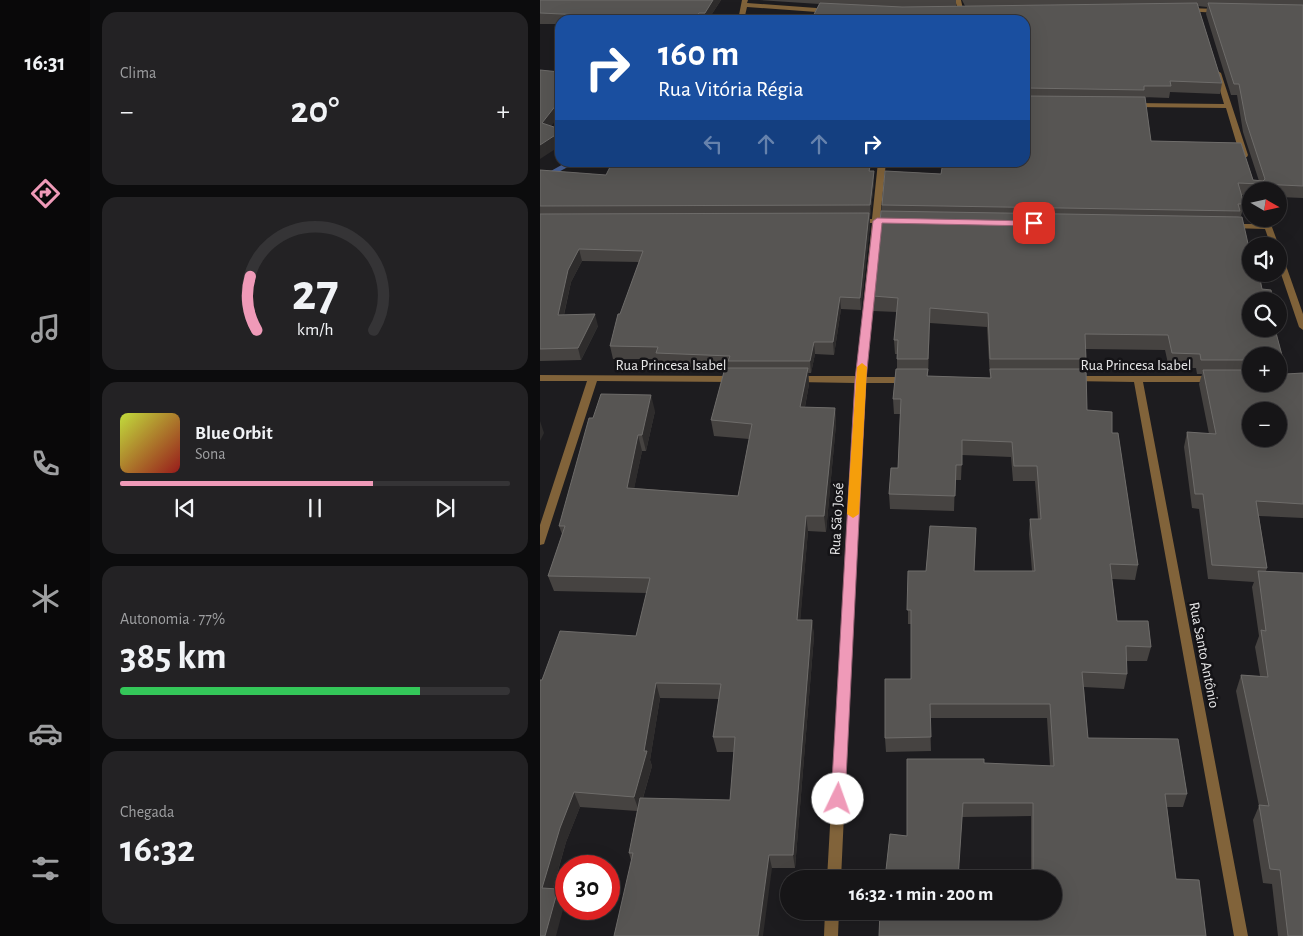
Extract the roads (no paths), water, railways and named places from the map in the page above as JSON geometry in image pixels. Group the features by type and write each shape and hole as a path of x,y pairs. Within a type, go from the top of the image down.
{"street":[{"path":"958,0 962,13"},
{"path":"744,3 834,11"},
{"path":"1176,10 1227,11"},
{"path":"1199,10 1202,20"},
{"path":"952,13 972,13"},
{"path":"1216,68 1248,166"},
{"path":"1122,104 1228,106"},
{"name":"Rua São José","path":"834,870 860,380 882,167"},
{"path":"848,221 907,221"},
{"path":"1219,226 1242,225"},
{"path":"1287,280 1303,327"},
{"name":"Rua Princesa Isabel","path":"540,378 741,379"},
{"path":"540,541 593,378"},
{"path":"781,379 920,380"},
{"name":"Rua Princesa Isabel","path":"1059,379 1223,379"},
{"name":"Rua Santo Antônio","path":"1138,379 1241,936"},
{"path":"830,936 831,920"}],"waterway":[{"path":"540,180 565,167"}]}
